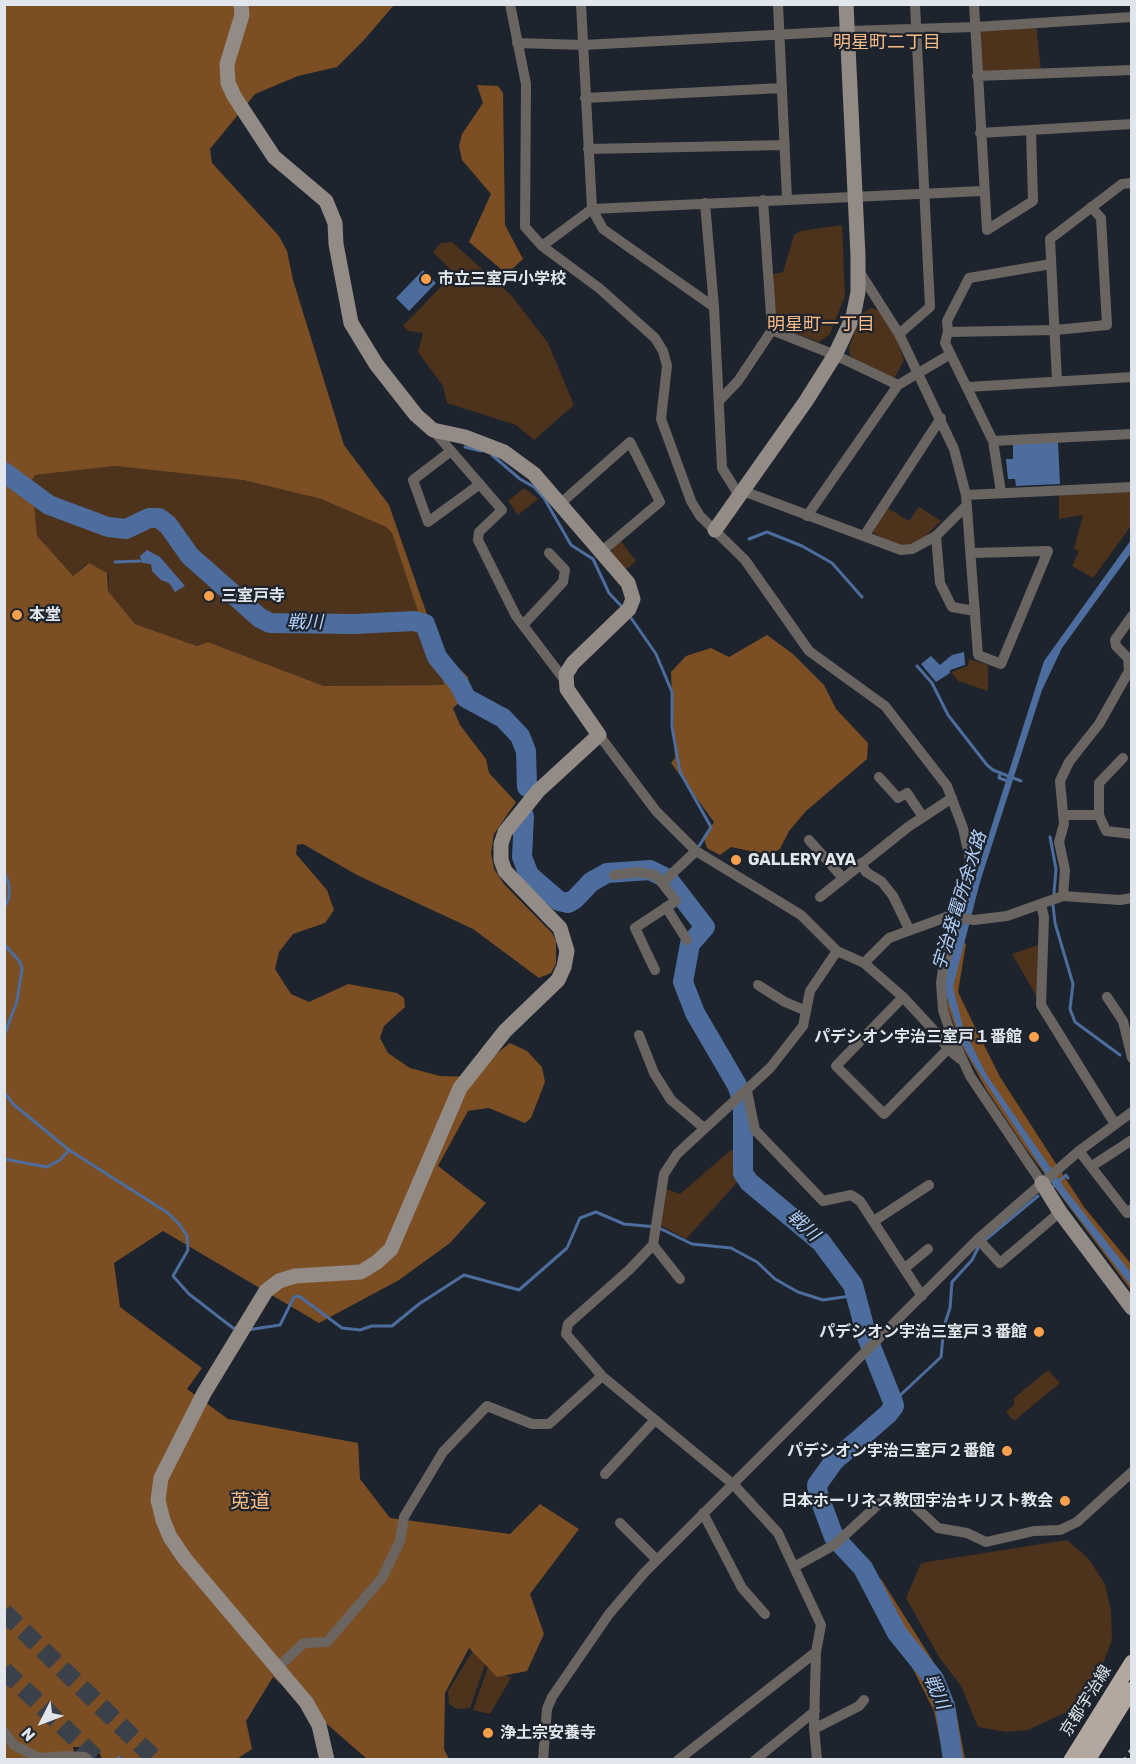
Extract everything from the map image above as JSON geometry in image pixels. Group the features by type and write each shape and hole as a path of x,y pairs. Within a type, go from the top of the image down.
{"main road":[{"name":"京都宇治線","path":"1071,1760 1131,1662"},
{"name":"京都宇治線","path":"1088,1760 1131,1689"}],"street":[{"path":"241,4 242,15 227,64 228,83 234,96 274,157 326,201 335,223 336,244 351,322 376,364 417,415 433,430 502,510 479,532 478,540 523,626 566,682"},
{"path":"510,4 526,84 525,227 542,246 599,288 655,338 663,351 667,366 661,419 690,501 745,560 809,651 885,706 947,786 963,828 970,860 958,918 940,983 943,1010 963,1062 1044,1181 1060,1212 1131,1308"},
{"path":"581,4 592,209 603,229 714,307"},
{"path":"778,4 787,199"},
{"path":"715,530 836,355 852,317 858,292 859,271 846,4"},
{"path":"899,334 930,307 922,194 915,4"},
{"path":"974,4 987,230 1033,201 1031,130"},
{"path":"517,43 583,45 848,30 975,27 1131,17"},
{"path":"977,76 1131,70"},
{"path":"585,98 782,88"},
{"path":"980,133 1131,124"},
{"path":"588,149 785,145"},
{"path":"1057,381 1050,238 1122,184 1131,183"},
{"path":"542,246 592,209 983,191"},
{"path":"719,401 738,381 772,330 763,200"},
{"path":"705,203 714,307 722,468 741,494 901,550 912,549 936,536 966,500 1001,492 1131,487"},
{"path":"948,332 1054,330 1107,326 1101,218 1091,207"},
{"path":"1001,492 993,441 945,343 948,332 947,321 969,278 1051,264"},
{"path":"859,271 899,334 954,449 966,500 970,553 975,611 978,655 1001,664 1048,551 970,553"},
{"path":"772,330 836,355 898,385"},
{"path":"807,516 898,385 949,355"},
{"path":"968,387 1131,377"},
{"path":"864,536 941,418"},
{"path":"433,430 465,436 504,452 534,474 602,551 632,590 633,599 625,613 573,663 566,674 566,682 567,689 599,735 656,811 696,851 801,915 837,951 864,963 903,997 948,1049 963,1062"},
{"path":"993,441 1131,434"},
{"path":"561,503 630,442 660,502 602,551"},
{"path":"451,451 413,480 428,522 480,484"},
{"path":"936,536 940,583 952,607 975,611"},
{"path":"523,626 563,582 566,570 549,553"},
{"path":"1063,896 1065,870 1059,842 1063,815 1060,781 1069,762 1099,724 1129,671 1128,658 1116,646 1115,640 1131,616"},
{"path":"327,1760 320,1725 306,1702 185,1559 163,1520 158,1500 160,1478 174,1448 261,1297 279,1281 304,1274 361,1272 377,1262 391,1248 460,1089 505,1031 558,980 564,967 567,951 560,928 505,871 501,861 501,844 519,813 538,791 599,735"},
{"path":"1123,759 1099,783 1099,815 1106,831 1131,834"},
{"path":"881,782 898,798 907,793 923,817"},
{"path":"819,897 842,877 951,798"},
{"path":"1063,815 1099,815"},
{"path":"809,840 842,877"},
{"path":"665,880 696,851"},
{"path":"861,863 866,872 882,882 893,896 909,929"},
{"path":"614,875 639,872 655,874 665,880 676,901 634,928 655,970"},
{"path":"864,963 889,938 949,916 974,920 1007,916 1063,896 1120,900 1131,898"},
{"path":"1041,905 1044,917 1041,1005 1115,1124"},
{"path":"666,907 687,940"},
{"path":"817,1760 814,1730 816,1652 821,1625 778,1533 734,1485 602,1376 566,1334 568,1324 629,1270 652,1245 664,1174 677,1154 770,1068 803,1026 804,1010 810,991 837,951"},
{"path":"758,985 785,1002 804,1010"},
{"path":"903,997 836,1066 884,1114 948,1049"},
{"path":"1107,997 1123,1021 1131,1058"},
{"path":"639,1035 654,1073 671,1100 704,1128"},
{"path":"742,1094 755,1130 823,1201 851,1195 860,1201 922,1296"},
{"path":"553,1760 544,1755 547,1709 552,1697 609,1614 657,1560 922,1296 1044,1181 1131,1112"},
{"path":"1092,1166 1131,1140"},
{"path":"1079,1151 1127,1213 1131,1209"},
{"path":"874,1221 929,1185"},
{"path":"981,1242 1000,1263 1060,1212"},
{"path":"652,1245 680,1279"},
{"path":"905,1268 928,1249"},
{"path":"278,1668 304,1643 327,1642 375,1586 400,1541 404,1516 443,1452 487,1406 532,1424 549,1424 602,1376"},
{"path":"605,1474 654,1421"},
{"path":"794,1567 837,1542 882,1501 893,1499 910,1502 938,1528 968,1533 986,1542 1034,1531 1060,1530 1077,1522 1131,1472"},
{"path":"704,1513 742,1588 765,1614"},
{"path":"620,1523 657,1560"},
{"path":"683,1758 816,1652"},
{"path":"814,1730 859,1706 864,1700"},
{"path":"755,1760 815,1711"},
{"path":"4,1732 14,1745 39,1758 65,1756 85,1757 88,1760"}],"shaded area":[{"path":"5,5 394,5 337,67 298,76 255,94 210,149 212,163 279,236 287,251 293,280 344,445 389,505 439,649 468,677 470,693 453,708 460,725 486,759 489,773 516,802 494,834 491,853 494,869 504,884 552,933 556,941 556,964 551,973 539,978 473,929 357,875 303,844 297,845 296,854 327,890 334,910 325,923 293,934 279,952 275,969 291,994 309,1002 348,984 397,993 404,998 405,1007 384,1026 380,1038 388,1053 410,1068 440,1076 477,1077 497,1053 510,1043 527,1051 542,1067 545,1082 531,1118 525,1123 489,1108 468,1111 438,1166 486,1203 450,1243 399,1280 319,1323 163,1231 114,1263 120,1307 202,1368 187,1389 228,1419 358,1443 360,1479 390,1518 510,1534 540,1504 579,1529 530,1594 544,1634 527,1671 497,1677 469,1648 445,1693 444,1749 449,1759 367,1759 273,1677 246,1721 252,1749 237,1759 102,1759 97,1747 73,1747 76,1759 5,1760","holes":["115,466 243,480 321,499 386,527 392,533 434,659 442,669 444,685 324,686 208,642 197,646 135,624 108,591 107,573 89,563 73,576 37,536 32,480 35,475"]},
{"path":"1036,23 1041,71 982,71 979,34 983,27"},
{"path":"477,85 498,86 503,93 505,225 523,259 510,271 502,270 469,242 491,194 462,160 459,146 462,134 483,103"},
{"path":"842,225 845,296 830,334 819,342 783,329 775,321 773,274 783,272 794,235 800,231"},
{"path":"452,242 511,295 548,343 574,405 534,440 516,425 447,403 443,386 418,352 423,333 409,331 403,326 454,273 433,252 441,243"},
{"path":"871,308 878,310 896,338 904,360 895,377 890,379 857,363 850,355 849,348 861,314"},
{"name":"三室戸寺","path":"115,466 243,480 321,499 386,527 392,533 437,662 442,669 444,685 324,686 208,642 197,646 135,624 108,591 109,575 86,564 73,576 37,539 32,480 35,475"},
{"path":"524,488 538,499 518,515 508,501"},
{"path":"1131,491 1131,526 1093,578 1072,566 1079,551 1074,549 1083,515 1059,519 1059,494"},
{"path":"886,507 909,521 919,507 941,521 918,543 910,547 893,544 872,532"},
{"path":"620,540 636,561 624,571 611,553 612,547"},
{"path":"767,635 793,654 824,685 836,709 868,743 867,759 806,811 789,831 780,849 769,855 731,847 720,855 707,848 704,839 714,822 671,763 675,758 671,672 686,656 711,648 729,657"},
{"path":"969,659 988,665 988,691 958,681 951,672 968,666"},
{"path":"957,939 966,944 958,992 972,1021 1000,1077 1084,1207 1131,1264 1131,1290 1024,1146 986,1089 962,1046 948,1008 947,984"},
{"path":"1038,945 1037,997 1012,954"},
{"path":"731,1150 739,1152 742,1177 686,1239 658,1224 664,1188 680,1194"},
{"path":"1048,1370 1060,1383 1014,1421 1006,1412 1014,1405 1014,1398"},
{"path":"1067,1540 1088,1558 1105,1584 1111,1611 1112,1640 1104,1661 1067,1712 1028,1730 1006,1732 978,1727 961,1686 939,1657 906,1598 921,1563"},
{"path":"864,1574 881,1579 933,1661 955,1706 965,1759 944,1759 934,1711 912,1667 877,1613 864,1585"},
{"path":"474,1649 485,1665 470,1708 457,1709 449,1704 448,1691"},
{"path":"489,1664 511,1678 490,1714 473,1710"}],"water":[{"path":"423,270 436,283 409,311 396,298"},
{"path":"1058,442 1060,484 1016,486 1015,479 1008,479 1006,459 1013,459 1013,444"},
{"path":"1131,540 1131,553 1062,648 1042,690 980,882 953,987 967,1043 977,1061 1066,1190 1131,1273 1131,1286 1051,1182 975,1066 963,1046 945,991 946,970 1044,661"},
{"path":"147,550 160,557 185,586 175,592 169,583 161,580 152,571 151,564 142,563 140,556"},
{"path":"964,652 965,665 950,670 950,673 936,682 921,664 931,656 940,665 952,655"}],"waterway":[{"path":"465,447 481,451"},
{"path":"492,455 520,479 534,487 544,498 571,545 593,559 609,593 623,608"},
{"name":"戦川","path":"4,472 49,505 108,527 126,529 149,518 159,518 168,525 190,556 260,618 270,623 355,624 414,621 425,624 437,657 459,684 466,698 503,718 520,736 526,751 527,787"},
{"path":"749,539 767,532 802,546 832,563 862,597"},
{"path":"115,562 140,561"},
{"path":"629,615 656,654 672,692 672,727 680,772 711,827 699,846"},
{"path":"917,666 932,683 948,715 987,765 993,770 1021,781"},
{"path":"1000,774 999,778 1008,781"},
{"name":"戦川","path":"524,816 522,857 529,875 559,901 568,903 575,899 591,882 607,873 650,870 668,879 705,927 690,944 683,982 695,1013 737,1085 743,1102 743,1173 749,1182 821,1242 853,1285 867,1337 894,1406 888,1414 834,1461 817,1485 818,1494 834,1537 863,1568 897,1633 934,1679 945,1706 953,1760"},
{"path":"1050,837 1056,869 1054,893"},
{"path":"4,871 9,885 9,897 4,909"},
{"path":"1053,905 1055,923 1073,984 1070,1009 1075,1022 1120,1055"},
{"path":"4,944 20,962 22,969 17,1001 4,1036"},
{"name":"宇治発電所余水路","path":"965,1035 986,1077"},
{"path":"4,1092 13,1104 69,1150 168,1213 180,1225 187,1236 188,1250 173,1276 189,1294 233,1328 238,1328"},
{"path":"4,1159 47,1167 60,1160 69,1150"},
{"path":"1054,1186 1066,1175 1068,1178"},
{"path":"984,1241 1038,1196"},
{"path":"247,1330 280,1325 294,1297 299,1296 342,1328 360,1330 372,1326 392,1326 419,1304 464,1275 519,1290 567,1248 580,1218 596,1212 624,1224 657,1227 692,1244 731,1248 757,1262 775,1279 798,1292 823,1300 857,1295"},
{"path":"893,1402 941,1357 952,1282 972,1260 979,1246"}],"tunnel":[{"path":"4,1612 156,1760"},
{"path":"4,1670 98,1760"}],"railway":[{"path":"1124,1760 1132,1748"}],"place":[{"name":"市立三室戸小学校","path":"426,279"},
{"name":"三室戸寺","path":"209,596"},
{"name":"本堂","path":"17,615"},
{"name":"GALLERY AYA","path":"736,860"},
{"name":"パデシオン宇治三室戸１番館","path":"1034,1037"},
{"name":"パデシオン宇治三室戸３番館","path":"1039,1332"},
{"name":"パデシオン宇治三室戸２番館","path":"1007,1451"},
{"name":"日本ホーリネス教団宇治キリスト教会","path":"1065,1501"},
{"name":"浄土宗安養寺","path":"488,1733"}],"district":[{"name":"明星町二丁目","path":"887,43"},
{"name":"明星町一丁目","path":"821,325"},
{"name":"莵道","path":"250,1502"}]}
